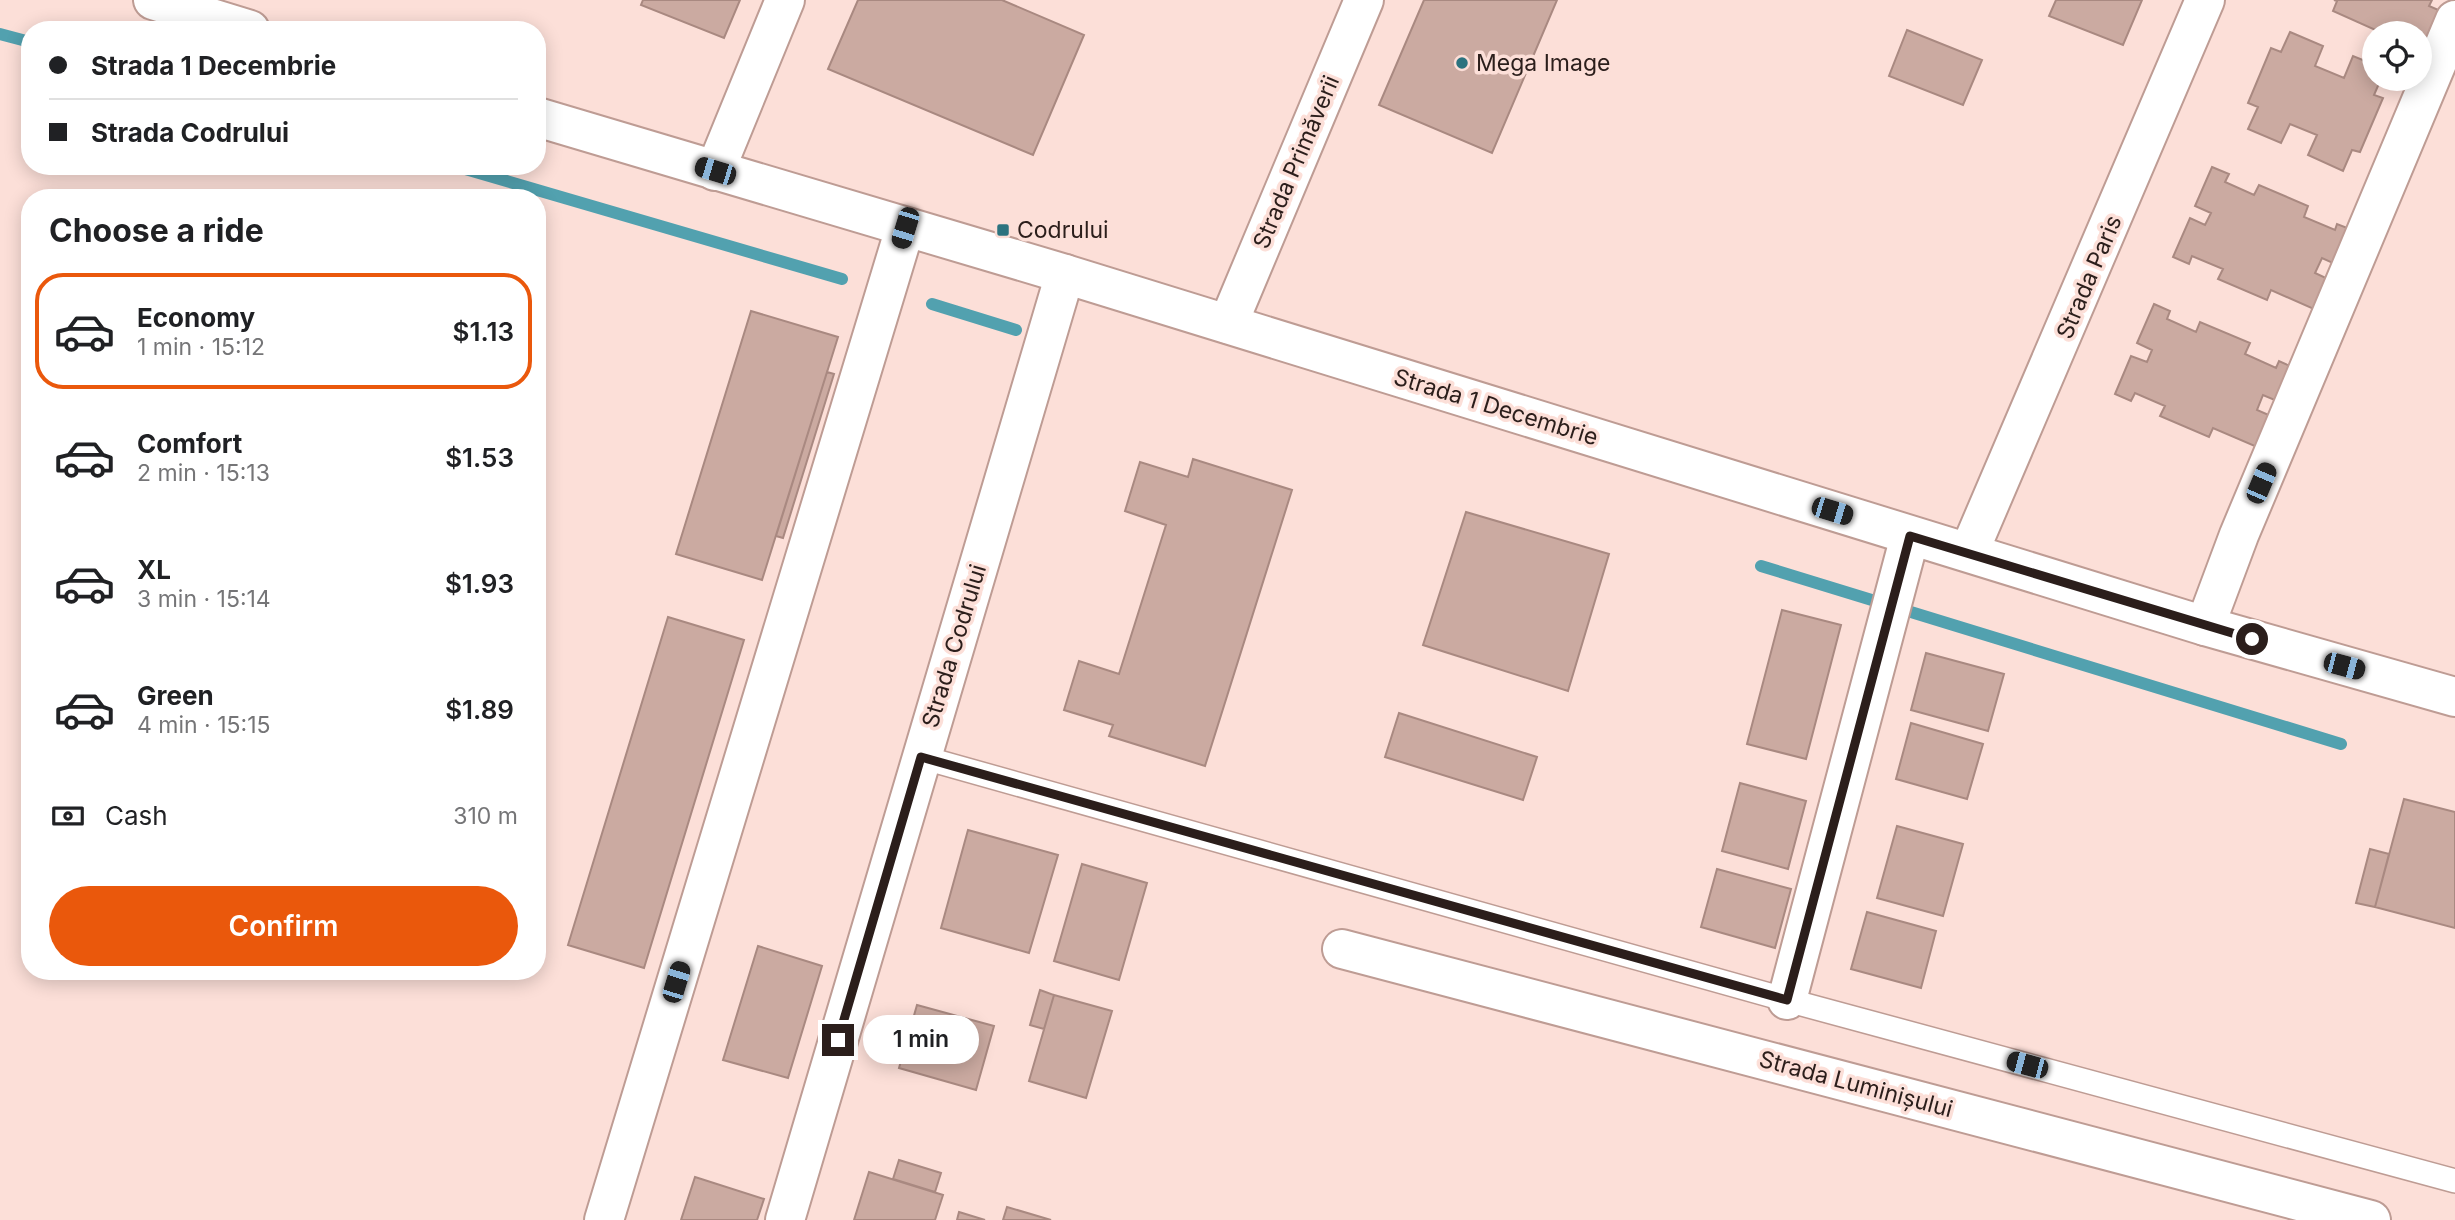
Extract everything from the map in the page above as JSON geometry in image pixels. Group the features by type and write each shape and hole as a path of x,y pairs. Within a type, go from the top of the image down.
{"street":[{"path":"153,0 221,21"},
{"path":"715,171 785,0"},
{"name":"Strada Primăverii","path":"1228,324 1364,0"},
{"name":"Strada Paris","path":"1969,552 2205,0"},
{"path":"2205,626 2239,535 2455,20"},
{"name":"Strada 1 Decembrie","path":"546,120 1065,274 2205,626 2452,688"},
{"path":"604,1220 905,228"},
{"name":"Strada Codrului","path":"785,1220 1065,274"},
{"path":"1787,1000 1910,536"},
{"name":"Strada Luminișului","path":"1342,949 2371,1220"}],"lane":[{"path":"921,757 1787,1000 2455,1181"}],"building":[{"path":"643,0 740,0 724,38 641,5"},
{"path":"858,0 1002,0 1084,35 1033,155 828,69"},
{"path":"1424,0 1557,0 1492,153 1379,105"},
{"path":"2056,0 2142,0 2123,45 2049,16"},
{"path":"2334,0 2432,0 2429,6 2443,12 2432,38 2432,21 2362,21 2362,24 2333,11 2337,1"},
{"path":"1907,30 1982,60 1963,105 1889,76"},
{"path":"2290,32 2323,46 2315,66 2344,78 2353,56 2362,60 2362,91 2376,91 2374,95 2383,98 2360,152 2352,150 2343,171 2308,155 2317,135 2290,124 2281,143 2248,129 2258,107 2248,103 2271,48 2281,52"},
{"path":"2212,167 2229,174 2225,182 2254,195 2259,185 2308,206 2304,217 2335,230 2337,224 2350,229 2335,264 2322,258 2315,273 2328,279 2316,310 2271,290 2267,300 2218,279 2223,269 2192,256 2189,264 2173,257 2190,218 2205,225 2211,213 2195,206"},
{"path":"2154,304 2170,311 2167,319 2196,332 2200,322 2250,343 2245,354 2276,368 2279,361 2292,367 2277,401 2263,395 2257,410 2271,416 2257,447 2213,428 2209,437 2160,416 2165,406 2135,393 2131,401 2115,394 2131,356 2147,362 2152,350 2137,343"},
{"path":"751,311 838,337 762,580 676,554"},
{"path":"827,372 834,374 783,538 776,536"},
{"path":"1193,459 1292,490 1205,766 1109,736 1113,725 1064,710 1079,661 1119,674 1166,525 1125,511 1140,462 1188,477"},
{"path":"1466,512 1609,554 1568,691 1423,645"},
{"path":"1782,610 1841,625 1806,759 1747,744"},
{"path":"668,617 744,640 644,968 568,945"},
{"path":"1926,653 2004,674 1988,731 1911,710"},
{"path":"1399,713 1537,757 1523,800 1385,757"},
{"path":"1911,723 1983,744 1967,799 1896,779"},
{"path":"1740,783 1806,801 1788,869 1722,851"},
{"path":"2404,799 2455,812 2455,928 2375,907"},
{"path":"1897,826 1963,844 1943,916 1877,898"},
{"path":"968,830 1058,855 1029,953 941,928"},
{"path":"2370,849 2389,854 2375,907 2356,903"},
{"path":"1082,864 1147,883 1119,980 1054,961"},
{"path":"1717,869 1791,889 1775,948 1701,927"},
{"path":"1867,912 1936,931 1921,988 1851,969"},
{"path":"758,946 822,966 788,1078 723,1060"},
{"path":"1040,990 1054,995 1044,1029 1030,1025"},
{"path":"1054,995 1112,1011 1086,1098 1029,1081"},
{"path":"917,1005 994,1026 976,1090 899,1068"},
{"path":"899,1160 941,1173 935,1192 893,1179"},
{"path":"869,1172 943,1195 935,1220 854,1220"},
{"path":"695,1177 764,1199 757,1220 681,1220"},
{"path":"1007,1207 1051,1220 1003,1220"},
{"path":"959,1212 985,1220 957,1220"}],"waterway":[{"path":"0,34 21,40"},
{"path":"486,175 534,189"},
{"path":"546,193 842,279"},
{"path":"932,304 1016,330"},
{"path":"1761,566 2341,744"}],"place":[{"name":"Mega Image","path":"1462,63"},
{"name":"Codrului","path":"1003,230"}],"route":[{"path":"838,1040 921,757 1787,1000 1910,536 2252,639"}]}
